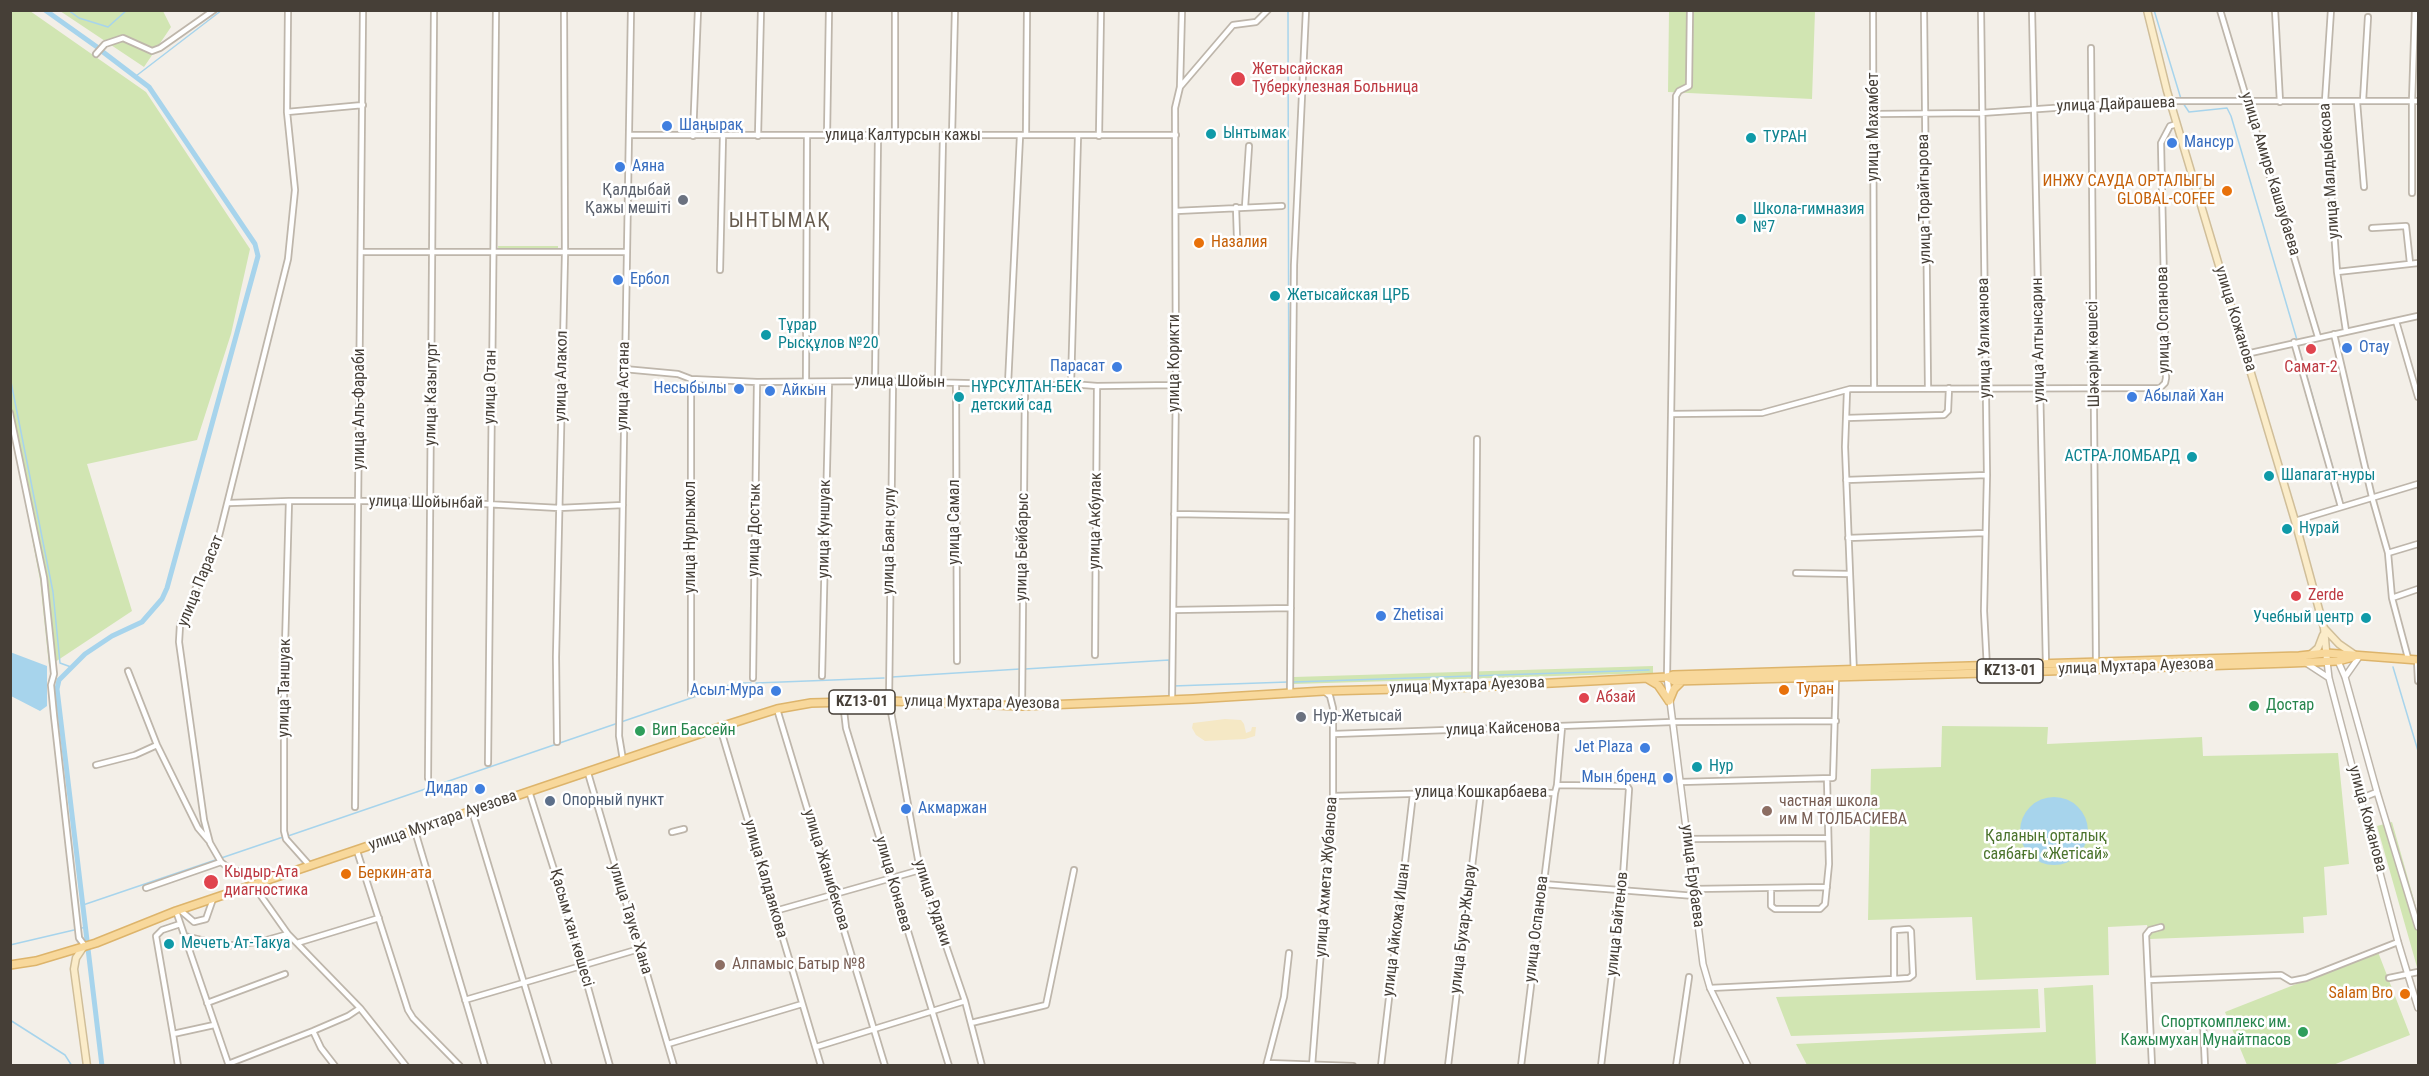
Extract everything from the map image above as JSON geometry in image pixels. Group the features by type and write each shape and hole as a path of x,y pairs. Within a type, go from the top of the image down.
{"main road":[{"name":"улица Кожанова","path":"2147,10 2170,102 2295,521 2324,631 2327,657"},
{"name":"улица Кожанова","path":"2324,631 2332,636 2337,657"},
{"path":"2310,655 2318,648 2324,631"},
{"path":"2332,636 2356,657"},
{"name":"улица Мухтара Ауезова","path":"2046,666 2096,661 2310,655 2418,659"},
{"name":"улица Мухтара Ауезова","path":"1667,677 1674,681 2046,666 2305,662 2327,657"},
{"name":"улица Мухтара Ауезова","path":"85,946 178,910 777,708 811,703 889,701 1022,706 1475,687 1673,675 1836,673"},
{"path":"1646,678 1658,685 1669,701"},
{"path":"1669,701 1674,689 1683,680"},
{"name":"KZ13-01","path":"10,965 36,961 85,946"},
{"path":"85,946 77,957 74,969 87,1065"}],"street":[{"path":"96,54 105,44 123,38 152,51 160,48 214,10"},
{"path":"288,10 287,112 363,105"},
{"name":"улица Аль-Фараби","path":"355,807 360,502 363,10"},
{"name":"улица Казыгурт","path":"428,778 434,252 434,10"},
{"name":"улица Отан","path":"488,763 496,10"},
{"name":"улица Алакол","path":"557,742 556,657 565,254 564,10"},
{"name":"улица Астана","path":"623,761 619,723 631,10"},
{"path":"693,136 698,10"},
{"path":"758,136 761,10"},
{"path":"827,136 829,10"},
{"path":"895,10 895,136"},
{"path":"952,136 954,10"},
{"path":"1008,384 1023,136 1027,10"},
{"path":"1099,136 1101,10"},
{"name":"улица Корикти","path":"1172,699 1176,385 1176,108 1180,87 1182,10"},
{"path":"1180,87 1233,25 1256,22 1268,10"},
{"path":"1290,695 1289,608 1294,265 1306,10"},
{"path":"1667,677 1676,96 1679,91 1689,86 1690,10"},
{"name":"улица Махамбет","path":"1873,10 1874,388"},
{"name":"улица Торайгырова","path":"1924,10 1928,388"},
{"name":"улица Уалиханова","path":"1980,10 1987,476 1984,611 1987,669"},
{"name":"улица Алтынсарин","path":"2032,10 2046,666"},
{"name":"улица Амире Кашаубаева","path":"2220,10 2318,337"},
{"path":"2274,10 2280,102"},
{"name":"улица Малдыбекова","path":"2331,10 2325,101 2337,272 2346,331"},
{"path":"2412,193 2415,10"},
{"path":"2364,187 2360,101 2368,17"},
{"name":"Шәкәрім көшесі","path":"2091,48 2096,661"},
{"name":"улица Дайрашева","path":"1875,114 1980,113 2170,102 2418,101"},
{"name":"улица Парасат","path":"220,860 210,843 203,815 179,642 180,625 216,548 229,503 290,241 295,190 287,112"},
{"name":"улица Оспанова","path":"1671,414 1762,413 1850,389 2160,388 2165,383 2161,143 2165,131 2177,124"},
{"name":"улица Калтурсын кажы","path":"630,135 1176,135"},
{"path":"720,270 723,135"},
{"path":"806,382 807,136"},
{"path":"875,381 878,136"},
{"path":"938,383 943,136"},
{"path":"1071,384 1078,136"},
{"path":"1245,207 1248,146"},
{"path":"1176,211 1282,206"},
{"path":"1236,207 1237,238"},
{"path":"2372,228 2406,226 2410,263"},
{"path":"362,252 565,254 626,252"},
{"path":"2337,272 2418,263"},
{"path":"2246,354 2418,316"},
{"path":"2396,321 2418,397"},
{"path":"2334,334 2372,497 2388,553 2392,598 2408,658"},
{"path":"2294,342 2341,507"},
{"name":"улица Шойын","path":"624,369 678,374 691,379 757,382 893,381 1008,384 1025,387 1071,384 1176,385"},
{"name":"улица Нурлыжол","path":"691,379 691,694"},
{"name":"улица Баян сулу","path":"889,701 893,381"},
{"name":"улица Достык","path":"753,678 757,382"},
{"name":"улица Куншуак","path":"822,676 829,382"},
{"name":"улица Самал","path":"956,383 957,661"},
{"name":"улица Акбулак","path":"1095,656 1097,386"},
{"name":"улица Бейбарыс","path":"1022,706 1025,387"},
{"path":"1846,418 1944,415 1948,411 1949,388"},
{"path":"1847,391 1846,480 1854,672"},
{"path":"10,413 44,578 54,674 51,685 62,786 79,938 85,946"},
{"path":"1475,687 1477,439"},
{"path":"1846,480 1987,476"},
{"path":"2295,521 2418,484"},
{"name":"улица Таншуак","path":"289,501 284,682 286,836 310,867"},
{"name":"улица Шойынбай","path":"229,503 430,501 559,508 623,505"},
{"path":"1174,514 1291,516"},
{"path":"1848,538 1984,532"},
{"path":"2388,553 2418,544"},
{"path":"1796,573 1850,574"},
{"path":"2392,598 2418,589"},
{"path":"1174,610 1289,608"},
{"name":"улица Кожанова","path":"2327,657 2329,678 2398,942 2418,1008"},
{"name":"улица Кожанова","path":"2337,657 2345,677 2418,927"},
{"path":"2345,677 2356,657"},
{"path":"2418,659 2418,681"},
{"path":"2305,662 2329,678"},
{"path":"128,671 158,744 193,818 210,843"},
{"path":"1680,782 1827,779 1834,776 1836,673"},
{"name":"улица Ерубаева","path":"1667,677 1702,964 1710,988 1748,1065"},
{"name":"улица Ахмета Жубанова","path":"1312,1065 1333,796 1333,708 1330,696 1324,692"},
{"name":"улица Рудаки","path":"889,701 920,870 965,1001 982,1065"},
{"name":"улица Конаева","path":"843,702 846,729 949,1065"},
{"name":"улица Жанибекова","path":"777,708 885,1065"},
{"name":"улица Кайсенова","path":"1334,734 1562,728 1672,722 1836,721"},
{"name":"улица Калдаякова","path":"720,727 820,1064"},
{"path":"1557,785 1562,728"},
{"path":"96,765 135,755 158,744"},
{"name":"улица Тауке Хана","path":"588,773 674,1065"},
{"path":"1772,888 1773,908 1821,908 1825,903 1827,779"},
{"name":"улица Кошкарбаева","path":"1333,796 1481,792 1555,794 1557,785 1624,786"},
{"name":"улица Байтенов","path":"1601,1065 1622,891 1629,789 1624,786"},
{"name":"Қасым хан көшесі","path":"529,791 610,1065"},
{"name":"улица Бухар-Жырау","path":"1448,1065 1481,792"},
{"path":"2362,798 2377,792"},
{"name":"улица Айкожа Ишан","path":"1381,1065 1413,794"},
{"name":"улица Оспанова","path":"1521,1065 1555,794"},
{"path":"472,812 549,1065"},
{"path":"193,818 203,815"},
{"path":"672,832 684,829"},
{"path":"415,831 485,1065"},
{"path":"1687,839 1827,838"},
{"path":"357,851 408,1010 413,1018 460,1065"},
{"path":"146,888 220,860 231,870 279,877"},
{"path":"775,911 920,870"},
{"path":"971,1023 1046,1005 1074,870"},
{"path":"1543,884 1622,891 1694,893 1827,887"},
{"path":"254,886 288,934 360,1008 406,1065"},
{"path":"178,910 194,922 206,919 213,899"},
{"path":"178,910 180,924 229,1065 348,1016 360,1008"},
{"path":"297,943 379,918"},
{"path":"178,1065 156,939 159,932 180,924"},
{"path":"2151,1065 2146,933 2161,927"},
{"path":"1710,988 1894,979 1909,978 1913,975 1909,929 1894,930 1894,979"},
{"path":"184,936 226,946 263,941 288,934"},
{"path":"2148,980 2281,975 2291,981 2306,978 2398,942"},
{"path":"465,1000 639,949"},
{"path":"1289,953 1284,997 1267,1064 1353,1065"},
{"path":"2390,978 2418,972"},
{"path":"207,1003 285,974"},
{"path":"1676,1065 1689,977"},
{"path":"816,1047 965,1001"},
{"path":"668,1044 802,1004"},
{"path":"2203,1020 2205,1065"},
{"path":"173,1034 214,1025"},
{"path":"313,1031 321,1048 335,1065"},
{"path":"813,1065 820,1064"}],"green space":[{"path":"10,11 30,11 146,92 250,249 231,334 197,440 87,464 132,611 49,666 40,580 11,428"},
{"path":"60,11 163,11 171,27 144,67"},
{"path":"1669,11 1815,11 1812,99 1668,92"},
{"path":"498,246 558,246 558,256 499,255"},
{"path":"1653,666 1653,673 1294,684 1294,677"},
{"name":"Қаланың орталық саябағы «Жетісай»","path":"1942,726 2048,727 2047,744 2202,737 2203,756 2338,753 2349,864 2324,867 2327,915 2303,917 2304,933 2150,939 2147,925 2108,927 2109,975 1976,980 1972,917 1868,920 1871,769 1941,767"},
{"path":"2392,822 2418,914 2418,967 2377,826"},
{"path":"2378,952 2410,1035 2333,1065 2247,1065 2225,1012"},
{"path":"2093,985 2096,1065 1807,1065 1796,1044 2046,1032 2044,988"},
{"path":"2038,989 2040,1028 1791,1036 1776,997"}],"sand":[{"path":"1225,719 1241,720 1246,733 1251,731 1252,727 1256,727 1255,736 1245,739 1205,741 1196,735 1192,728 1193,723"}],"water":[{"path":"10,652 47,666 47,706 40,711 11,696"},
{"path":"2054,797 2067,800 2078,807 2085,818 2088,831 2085,844 2078,855 2067,862 2054,865 2041,862 2030,855 2023,844 2020,831 2023,818 2030,807 2041,800"}],"waterway":[{"path":"45,10 97,47"},
{"path":"68,10 79,18 108,27 127,10"},
{"path":"136,76 222,10"},
{"path":"1288,10 1289,513"},
{"path":"2154,10 2181,99"},
{"path":"102,1066 57,689 59,680 85,654 112,636 142,622 162,599 167,588 258,256 255,244 149,87 103,52"},
{"path":"2183,103 2189,112 2227,108 2231,116 2297,340"},
{"path":"2298,345 2342,500"},
{"path":"10,377 53,592 60,663 71,667"},
{"path":"1289,517 1289,600"},
{"path":"1025,669 1169,660 1170,685"},
{"path":"2393,667 2418,751"},
{"path":"892,677 1020,669"},
{"path":"1293,682 1649,670"},
{"path":"756,683 884,678"},
{"path":"1173,686 1288,682"},
{"path":"288,836 735,683 751,683"},
{"path":"83,905 283,837"},
{"path":"10,945 74,930"},
{"path":"10,1020 65,1055 72,1066"}],"place":[{"name":"Жетысайская Туберкулезная Больница","path":"1238,79"},
{"name":"Шаңырақ","path":"667,126"},
{"name":"Ынтымак","path":"1211,134"},
{"name":"ТУРАН","path":"1751,138"},
{"name":"Мансур","path":"2172,143"},
{"name":"Аяна","path":"620,167"},
{"name":"ИНЖУ САУДА ОРТАЛЫГЫ GLOBAL-COFEE","path":"2227,191"},
{"name":"Қалдыбай Қажы мешіті","path":"683,200"},
{"name":"Школа-гимназия №7","path":"1741,219"},
{"name":"Назалия","path":"1199,243"},
{"name":"Ербол","path":"618,280"},
{"name":"Жетысайская ЦРБ","path":"1275,296"},
{"name":"Тұрар Рысқұлов №20","path":"766,335"},
{"name":"Отау","path":"2347,348"},
{"name":"Самат-2","path":"2311,349"},
{"name":"Парасат","path":"1117,367"},
{"name":"Несыбылы","path":"739,389"},
{"name":"Айкын","path":"770,391"},
{"name":"НҰРСҰЛТАН-БЕК детский сад","path":"959,397"},
{"name":"Абылай Хан","path":"2132,397"},
{"name":"АСТРА-ЛОМБАРД","path":"2192,457"},
{"name":"Шапагат-нуры","path":"2269,476"},
{"name":"Нурай","path":"2287,529"},
{"name":"Zerde","path":"2296,596"},
{"name":"Zhetisai","path":"1381,616"},
{"name":"Учебный центр","path":"2366,618"},
{"name":"Туран","path":"1784,690"},
{"name":"Асыл-Мура","path":"776,691"},
{"name":"Абзай","path":"1584,698"},
{"name":"Достар","path":"2254,706"},
{"name":"Нур-Жетысай","path":"1301,717"},
{"name":"Вип Бассейн","path":"640,731"},
{"name":"Jet Plaza","path":"1645,748"},
{"name":"Нур","path":"1697,767"},
{"name":"Мын бренд","path":"1668,778"},
{"name":"Дидар","path":"480,789"},
{"name":"Опорный пункт","path":"550,801"},
{"name":"Акмаржан","path":"906,809"},
{"name":"частная школа им М ТОЛБАСИЕВА","path":"1767,811"},
{"name":"Беркин-ата","path":"346,874"},
{"name":"Кыдыр-Ата диагностика","path":"211,882"},
{"name":"Мечеть Ат-Такуа","path":"169,944"},
{"name":"Алпамыс Батыр №8","path":"720,965"},
{"name":"Salam Bro","path":"2405,994"},
{"name":"Спорткомплекс им. Кажымухан Мунайтпасов","path":"2303,1032"}],"district":[{"name":"ЫНТЫМАҚ","path":"780,222"}]}
